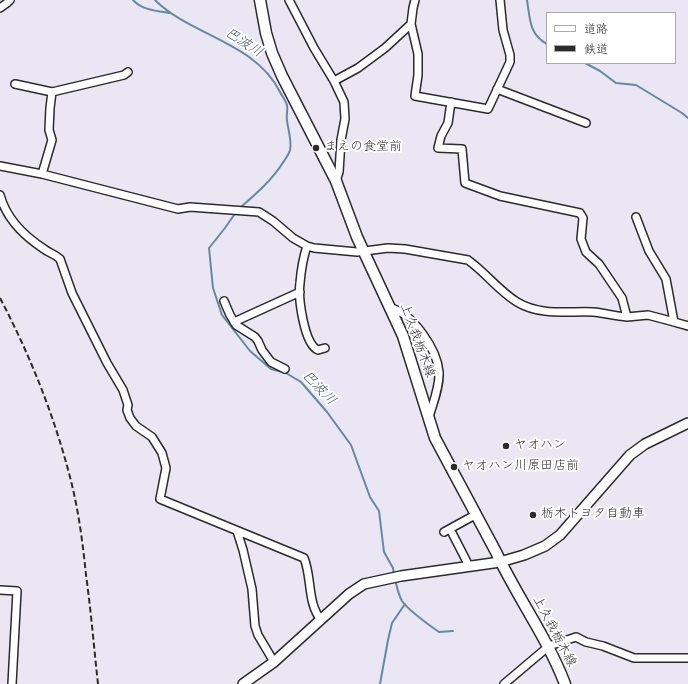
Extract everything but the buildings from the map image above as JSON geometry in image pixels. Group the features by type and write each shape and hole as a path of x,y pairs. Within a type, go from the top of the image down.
{"main road":[{"name":"上久我栃木線","path":"260,0 266,33 277,65 336,181 352,225 408,348 428,419 435,438 504,571 549,646 565,684"}],"street":[{"path":"0,8 7,4 10,0"},
{"path":"289,0 344,102 345,119 341,140 339,172 336,181"},
{"path":"415,0 412,8 411,24 418,54 418,75 415,96 488,109 510,62 510,55 503,30 500,0"},
{"path":"334,81 358,68 385,48 411,24"},
{"path":"14,84 52,92 124,75 128,72"},
{"path":"497,89 586,123"},
{"path":"42,174 52,140 49,130 52,92"},
{"path":"451,102 448,123 441,136 438,148 462,149 465,183 500,196 580,213 583,218 581,239 586,252 599,264 622,298 627,317"},
{"path":"0,166 42,174 178,209 190,207 259,212 273,221 293,238 307,246 357,252 388,248 405,249 468,260 475,265 495,286 518,303 552,312 593,312 627,317 648,315 688,326"},
{"path":"0,195 3,204 20,230 45,250 60,259 72,293 107,363 123,390 128,405 130,418 136,426 152,437 162,453 166,468 160,499 304,558 308,570 315,610 321,620"},
{"path":"636,217 649,251 666,279 674,322"},
{"path":"307,246 302,268 300,292 301,306 309,339 315,349 318,350 325,348"},
{"path":"234,322 300,292"},
{"path":"224,301 230,315 240,329 258,341 262,350 271,362 285,369"},
{"path":"391,308 397,309 407,316 427,339 434,353 439,372 438,382 428,419"},
{"path":"243,684 274,662 349,594 364,584 399,577 500,562 524,555 552,541 568,526 630,455 645,444 688,423"},
{"path":"468,566 447,530 475,515"},
{"path":"237,531 252,589 255,626 274,662"},
{"path":"0,590 17,591 12,684"},
{"path":"504,684 549,646 576,637 586,642 603,646 634,658 688,658"}],"waterway":[{"path":"133,0 145,8 170,13"},
{"name":"巴波川","path":"155,0 186,23 239,50 255,62 269,75 286,103 291,142 289,153 280,168 270,180 241,207"},
{"path":"527,0 531,25 537,36 546,43"},
{"path":"587,64 600,71 616,83 636,85 688,118"},
{"name":"巴波川","path":"234,215 209,248 213,288 222,315 250,351 271,369 286,373 301,382 327,412 351,445 370,497 379,511 384,552 393,568 394,575"},
{"name":"巴波川","path":"395,579 402,601 419,618 439,632 453,631"},
{"name":"巴波川","path":"380,684 392,623 405,604"}],"railway":[{"path":"0,298 42,389 66,461 77,507 82,541 98,684"}],"place":[{"name":"まえの食堂前","path":"316,148"},
{"name":"ヤオハン","path":"506,446"},
{"name":"ヤオハン川原田店前","path":"454,467"},
{"name":"栃木トヨタ自動車","path":"533,515"}]}
